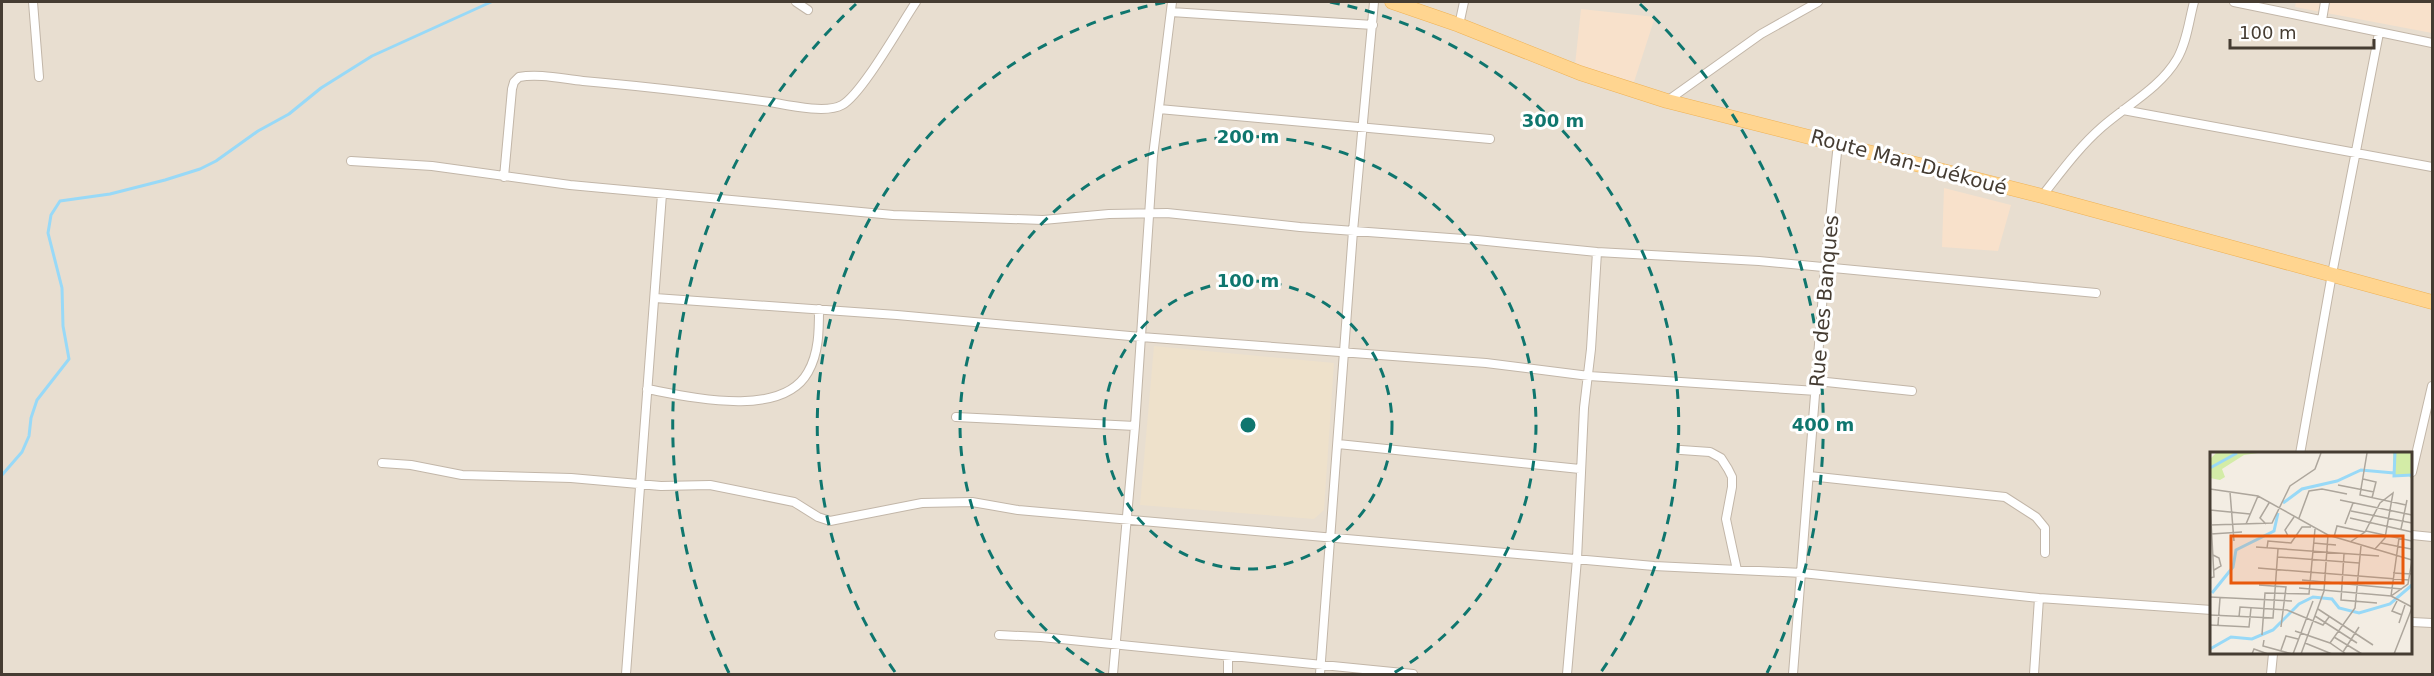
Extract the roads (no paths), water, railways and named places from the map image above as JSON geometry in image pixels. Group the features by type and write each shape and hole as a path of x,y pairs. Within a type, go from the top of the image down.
{"main road":[{"name":"Route Man-Duékoué","path":"1392,2 1459,25 1580,73 1667,101 2042,196 2433,302"}],"street":[{"path":"33,2 39,77"},
{"path":"796,2 808,10"},
{"path":"504,177 512,89 519,77 538,76 621,84 832,109 841,106 857,90 916,2"},
{"path":"1113,675 1135,426 1148,212 1173,2"},
{"path":"1320,670 1353,231 1374,2"},
{"path":"1459,25 1464,2"},
{"path":"1667,101 1761,34 1818,2"},
{"path":"2042,196 2080,148 2159,80 2178,58 2194,2"},
{"path":"2234,2 2433,43"},
{"path":"2322,20 2325,2"},
{"path":"1171,12 1373,25"},
{"path":"2300,452 2379,33"},
{"path":"1159,109 1490,139"},
{"path":"2122,110 2433,167"},
{"name":"Rue des Banques","path":"1793,675 1825,268 1838,143"},
{"path":"351,161 432,166 504,177 662,194 893,215 1043,220 1148,212 1202,215 1353,231 1598,252 1727,258 2096,293"},
{"path":"626,675 662,194"},
{"path":"1567,675 1577,559 1584,408 1589,376 1598,252"},
{"path":"655,298 819,309 1141,337 1485,363 1589,376 1912,391"},
{"path":"647,389 678,395 744,400 764,400 789,392 801,382 813,362 819,333 819,309"},
{"path":"2413,468 2433,386"},
{"path":"956,417 1135,426"},
{"path":"1338,444 1580,469"},
{"path":"1681,450 1710,452 1721,458 1732,477 1726,519 1737,570"},
{"path":"382,463 411,465 462,475 570,478 640,485 710,485 794,502 818,517 830,521 912,504 947,501 972,502 1018,510 1577,559 1802,573 2039,598 2210,610"},
{"path":"1809,476 2005,497 2036,517 2045,528 2045,553"},
{"path":"2413,535 2433,537"},
{"path":"2034,675 2039,598"},
{"path":"2413,622 2433,623"},
{"path":"999,635 1228,657 1320,670 1413,675"},
{"path":"2271,675 2273,655"},
{"path":"1228,657 1228,675"}],"waterway":[{"path":"2,475 22,452 29,436 31,418 37,400 69,359 63,326 62,288 48,233 51,215 60,201 110,194 200,169 216,161 258,131 289,114 321,88 372,56 491,2"}]}
